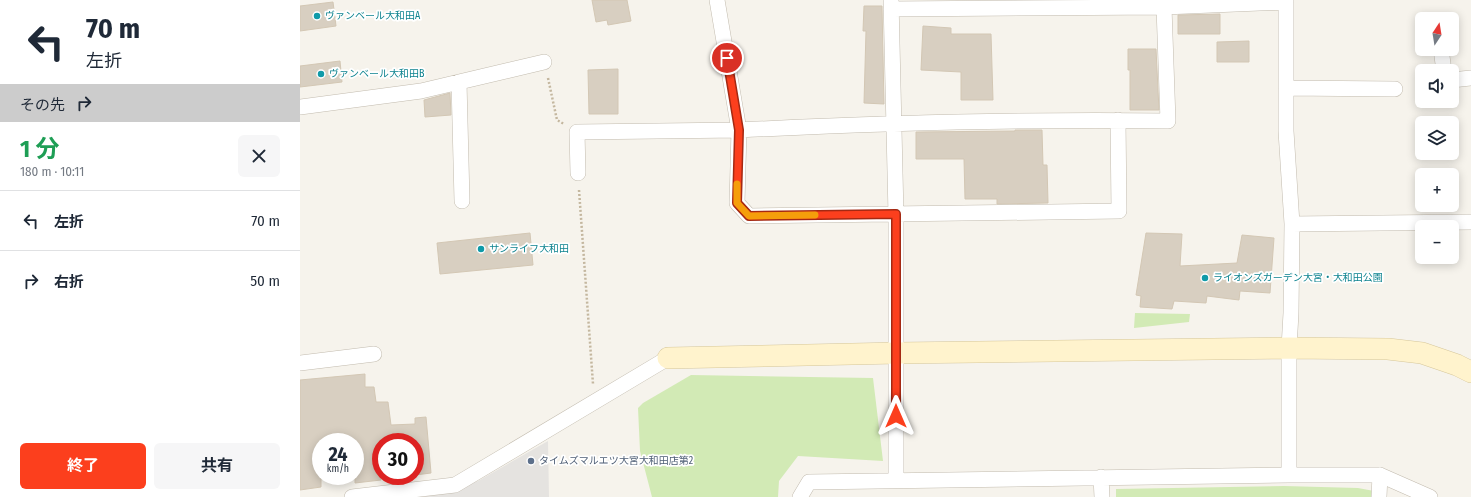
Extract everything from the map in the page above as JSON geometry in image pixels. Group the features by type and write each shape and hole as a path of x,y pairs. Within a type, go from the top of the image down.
{"street":[{"path":"718,0 739,130 737,203 749,216 1119,212 1118,120"},
{"path":"896,480 896,214 891,4 1170,4 1286,1 1286,132 1292,224 1289,348 1289,475"},
{"path":"578,173 577,132 739,130 893,123 1118,120 1168,121 1170,4"},
{"path":"300,107 421,91 544,62"},
{"path":"1459,79 1471,78"},
{"path":"459,82 462,201"},
{"path":"1286,88 1395,89"},
{"path":"1292,224 1471,222"},
{"path":"352,497 412,493 455,485 668,358 897,353 1289,348 1388,349 1422,353 1457,365 1471,372"},
{"path":"300,363 374,354"},
{"path":"800,497 809,482 1289,475 1380,475 1430,497"},
{"path":"1379,497 1380,475"},
{"path":"1102,477 1102,497"}],"path":[{"path":"544,62 557,120 577,132"},
{"path":"578,173 594,402"}],"green space":[{"path":"1135,313 1190,314 1189,322 1134,328"},
{"path":"691,375 873,378 883,461 798,456 779,481 778,497 652,497 640,451 638,408 643,403"},
{"path":"1284,486 1358,488 1374,491 1374,497 1116,497 1116,489"}],"shaded area":[{"name":"タイムズマルエツ大宮大和田店第2","path":"548,441 549,497 423,497 478,481"}],"building":[{"path":"592,0 627,0 631,21 608,25 607,20 596,22"},
{"name":"ヴァンベール大和田A","path":"333,2 336,26 300,31 300,6"},
{"path":"864,6 882,6 884,104 864,103 866,31 863,31"},
{"path":"1220,14 1220,34 1178,34 1178,15"},
{"path":"923,26 951,28 951,34 991,34 993,100 961,100 961,72 921,70"},
{"path":"1249,41 1249,62 1217,62 1217,42"},
{"path":"1128,49 1156,49 1159,110 1130,110 1130,70 1128,70"},
{"name":"ヴァンベール大和田B","path":"340,61 342,82 300,87 300,66"},
{"path":"618,69 618,114 589,114 588,70"},
{"path":"450,93 451,115 425,117 424,100"},
{"path":"1042,130 1043,165 1047,165 1048,203 997,204 997,199 965,199 964,159 916,159 916,132"},
{"name":"サンライフ大和田","path":"530,233 533,265 440,274 437,243"},
{"name":"ライオンズガーデン大宮・大和田公園","path":"1146,233 1182,234 1180,266 1237,263 1242,235 1274,238 1270,293 1240,291 1239,300 1207,296 1206,303 1174,301 1172,309 1140,307 1141,296 1136,295"},
{"path":"365,374 365,387 374,387 376,402 388,402 391,425 415,424 415,418 426,417 431,473 424,474 424,433 372,433 372,481 364,482 364,433 312,433 312,485 321,485 321,487 300,490 300,380"}],"slow traffic":[{"path":"737,184 737,203 749,216 815,215"}],"place":[{"name":"ヴァンベール大和田A","path":"317,16"},
{"name":"ヴァンベール大和田B","path":"321,74"},
{"name":"サンライフ大和田","path":"481,249"},
{"name":"ライオンズガーデン大宮・大和田公園","path":"1205,278"},
{"name":"タイムズマルエツ大宮大和田店第2","path":"531,461"}],"route":[{"path":"727,58 739,130 737,203 749,216 896,214 896,416"}]}
